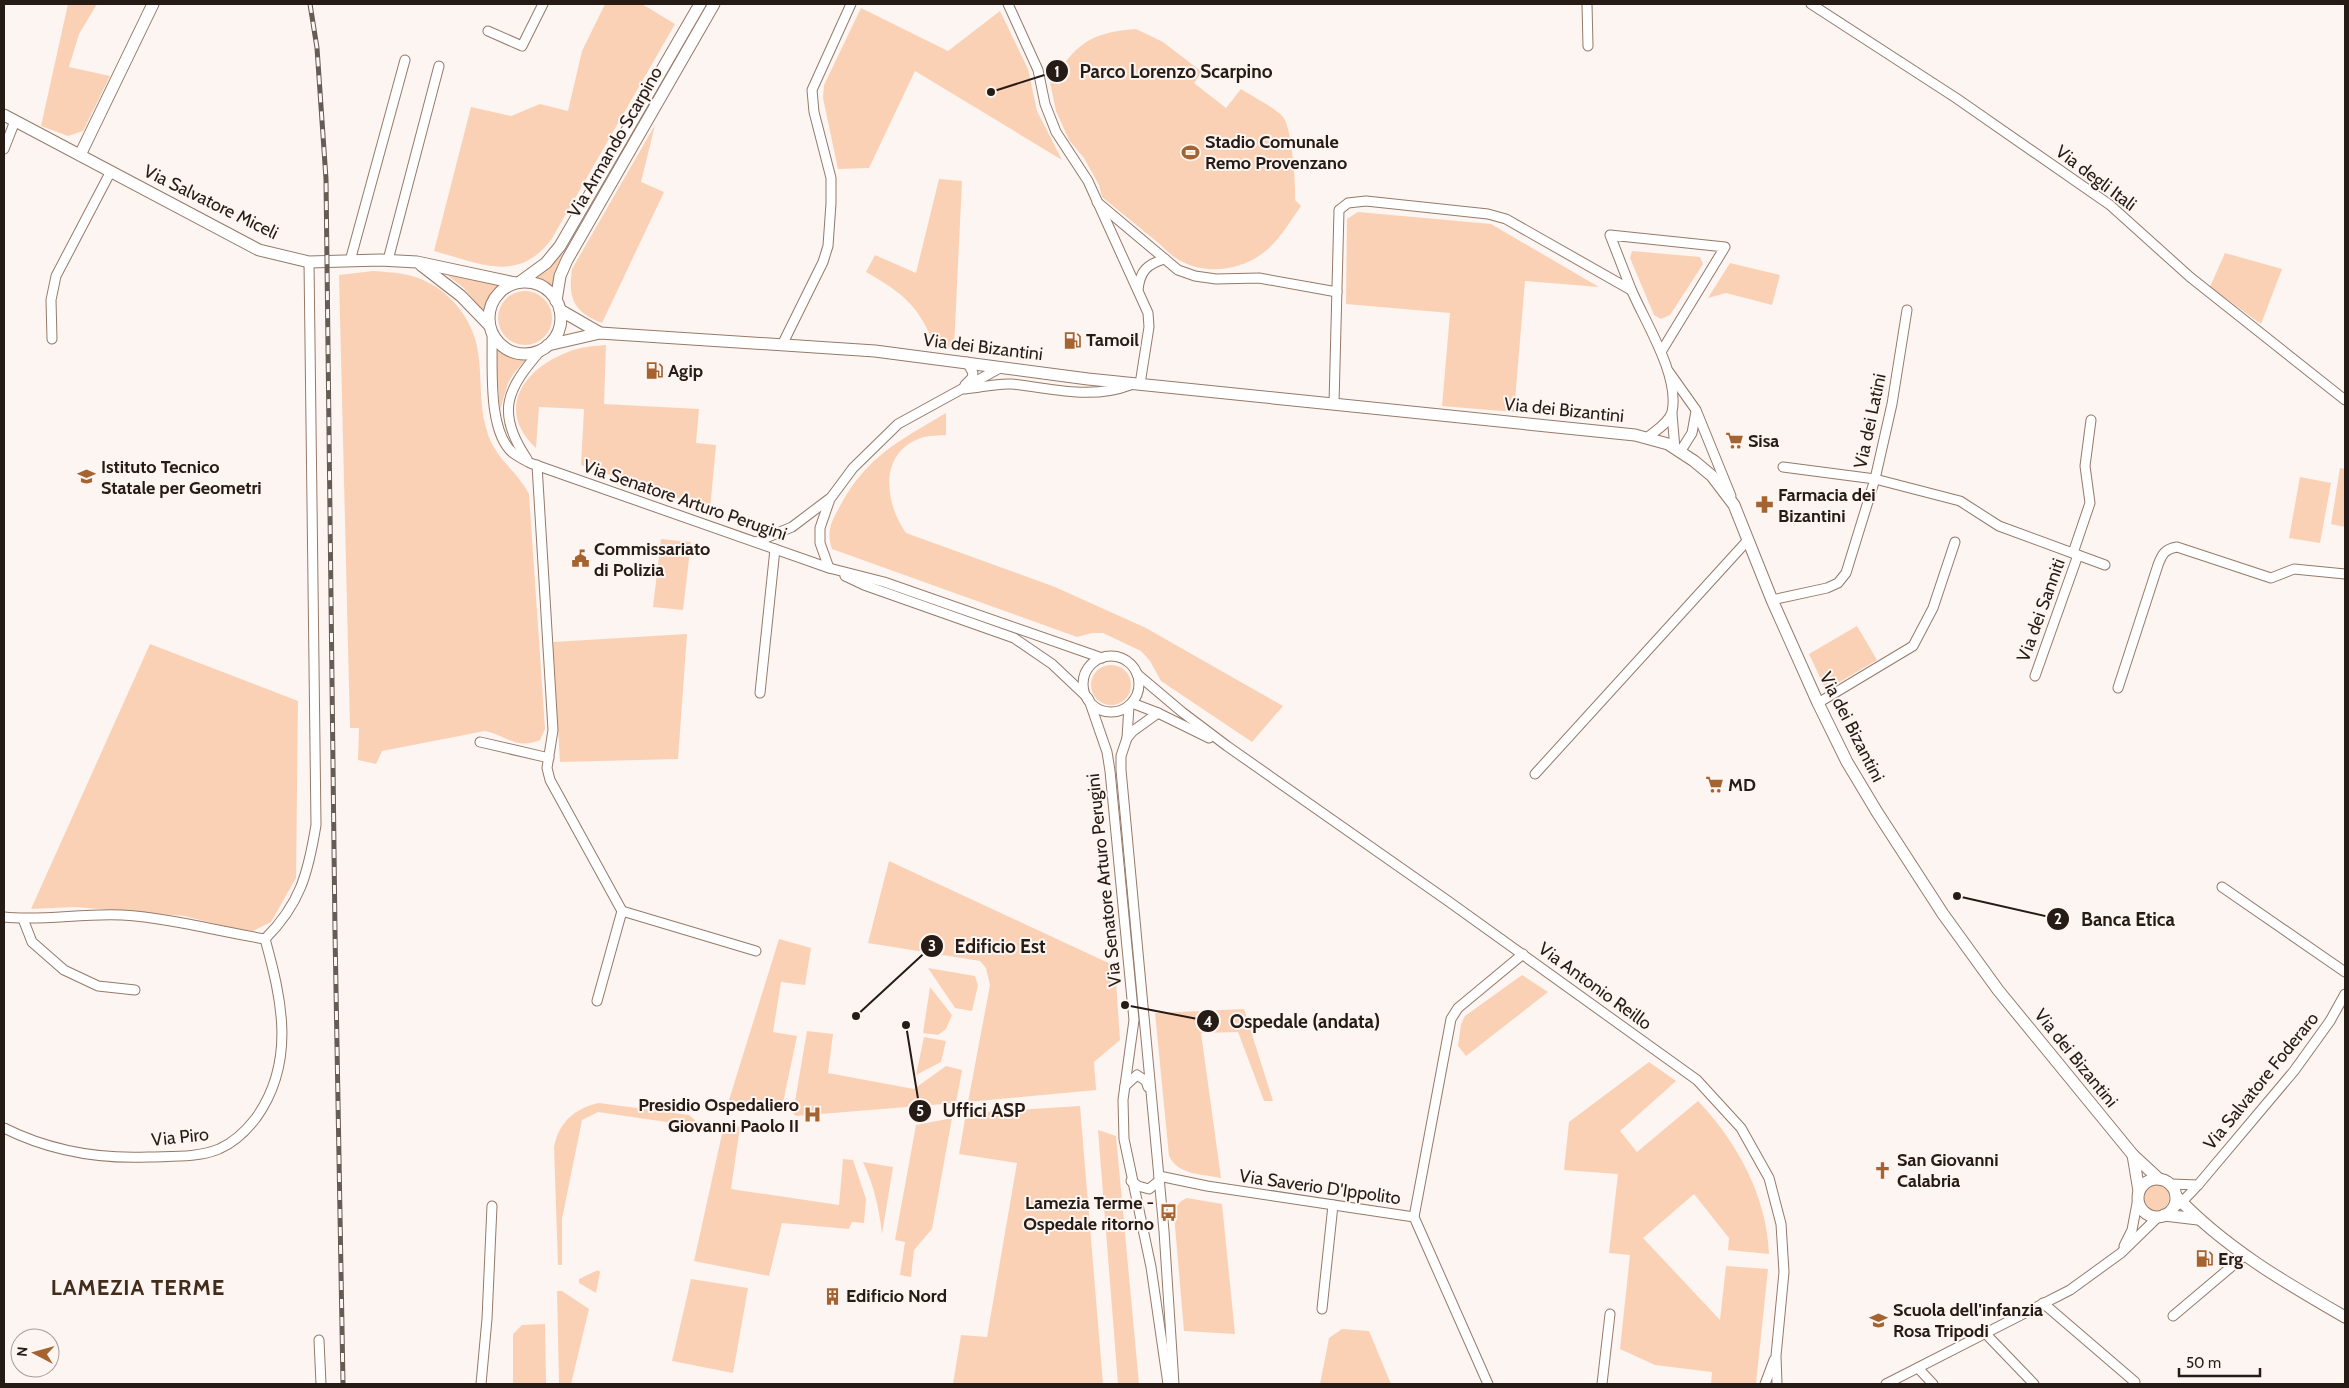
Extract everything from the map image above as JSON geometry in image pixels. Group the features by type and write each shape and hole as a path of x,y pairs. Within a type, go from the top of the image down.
{"street":[{"path":"80,154 153,4"},
{"path":"488,31 522,46 542,4"},
{"name":"Via Armando Scarpino","path":"518,283 546,263 560,246 700,4"},
{"name":"Via Armando Scarpino","path":"558,306 560,276 567,260 714,4"},
{"path":"782,345 823,262 828,246 831,178 814,112 812,90 851,4"},
{"path":"960,390 1009,384 1041,389 1099,393 1136,384 1149,327 1148,313 1088,181 1056,132 1045,104 1038,70 1008,4"},
{"path":"1588,4 1588,46"},
{"name":"Via degli Itali","path":"1811,4 1956,98 2110,205 2190,277 2345,400"},
{"path":"350,261 405,60"},
{"path":"388,260 439,66"},
{"name":"Via Salvatore Miceli","path":"4,115 259,250 309,262 388,260 417,262 518,283"},
{"path":"4,149 15,121"},
{"path":"52,339 51,300 56,276 111,171"},
{"path":"1095,200 1178,270 1195,276 1216,279 1259,278 1337,292"},
{"path":"1334,404 1339,210 1348,203 1366,201 1488,214 1506,219 1631,290"},
{"path":"1660,352 1725,247 1610,235 1631,290 1668,370 1696,410 1734,505"},
{"path":"1138,290 1139,278 1144,270 1152,263 1165,259"},
{"path":"4,917 23,919 66,915 121,915 178,921 264,939 283,920 297,899 306,876 316,825 309,262"},
{"path":"417,262 461,296 491,329 503,346 518,353 530,353 545,347"},
{"path":"491,329 492,304 501,291 518,283 541,286 558,306 560,325 545,347 518,376 511,392 508,407 510,424 518,445 533,464 553,730 547,768 550,780 622,911 597,1001"},
{"name":"Via dei Bizantini","path":"558,306 600,333"},
{"name":"Via dei Latini","path":"1772,600 1827,588 1838,583 1846,573 1875,480 1892,404 1907,310"},
{"name":"Via Senatore Arturo Perugini","path":"491,329 494,408 497,427 512,452 533,464 829,568 884,582 1102,658"},
{"name":"Via dei Bizantini","path":"545,347 600,333 874,351 1136,384 1648,437 1678,450 1712,476 1734,505 1772,600 1818,703 1847,762 1943,914 1998,990 2134,1155 2159,1179"},
{"path":"960,390 972,378 973,373 967,362"},
{"path":"829,568 820,543 820,528 830,499 852,468 898,424 960,390 1005,369 1009,384"},
{"path":"1668,370 1678,450"},
{"path":"1678,450 1692,433 1696,410"},
{"path":"1648,437 1662,426 1672,414"},
{"path":"2075,554 2090,503 2085,466 2091,420"},
{"name":"Via dei Sanniti","path":"1782,466 1875,480 1960,501 1999,526 2105,565"},
{"path":"756,542 792,527 830,499"},
{"path":"1535,774 1748,540"},
{"path":"1818,703 1913,646 1933,608 1955,542"},
{"path":"2118,688 2158,565 2163,553 2169,548 2177,547 2270,578 2294,569 2345,574"},
{"path":"760,693 775,549"},
{"name":"Via dei Sanniti","path":"2034,676 2075,554"},
{"name":"Via Senatore Arturo Perugini","path":"829,568 864,585 1014,638 1052,664 1088,699 1107,752 1110,771 1134,1029 1125,1086 1123,1130 1131,1181 1151,1267 1168,1384"},
{"path":"1119,657 1133,666 1137,674 1139,689 1130,704 1115,712 1108,712 1094,706 1088,699 1084,682 1085,674 1089,667 1102,658 1119,657"},
{"name":"Via Antonio Reillo","path":"1137,674 1182,712 1227,746 1523,954 1697,1080 1740,1128 1770,1178 1781,1224 1784,1272 1776,1356 1777,1384"},
{"name":"Via Senatore Arturo Perugini","path":"1130,704 1127,738 1122,756 1121,770 1159,1178 1174,1384"},
{"name":"Via Antonio Reillo","path":"1130,704 1158,713 1227,746"},
{"path":"1127,738 1133,731 1158,713"},
{"path":"480,742 549,758"},
{"path":"2222,887 2345,972"},
{"path":"622,911 756,951"},
{"path":"23,919 32,942 64,970 98,986 135,990"},
{"name":"Via Piro","path":"4,1128 38,1143 117,1158 190,1156 217,1150 233,1142 249,1127 265,1105 277,1078 283,1044 282,1016 264,939"},
{"path":"1414,1217 1451,1019 1458,1008 1523,954"},
{"name":"Via Salvatore Foderaro","path":"2177,1202 2198,1185 2294,1071 2330,1021 2345,994"},
{"path":"1125,1086 1130,1079 1138,1075 1146,1081 1150,1092"},
{"path":"2134,1155 2138,1194 2142,1209 2152,1216 2198,1219"},
{"path":"1131,1181 1138,1186 1149,1189 1159,1178"},
{"name":"Via Saverio D'Ippolito","path":"1159,1178 1414,1217 1488,1384"},
{"path":"2121,1252 2132,1230 2138,1194 2147,1182 2159,1179 2170,1184 2198,1185"},
{"path":"2170,1184 2177,1202 2244,1256 2345,1317"},
{"path":"1886,1384 2044,1303 2094,1274 2177,1202"},
{"path":"1322,1310 1333,1205"},
{"path":"481,1384 487,1319 492,1206"},
{"path":"2174,1316 2244,1256"},
{"path":"2044,1303 2135,1382"},
{"path":"1602,1384 1610,1314"},
{"path":"1985,1333 2034,1384"},
{"path":"319,1340 321,1384"},
{"name":"Via Antonio Reillo","path":"1765,1384 1776,1356"},
{"path":"1918,1368 1932,1384"}],"shaded area":[{"path":"68,4 97,4 79,34 69,67 110,76 83,131 68,136 41,126"},
{"path":"605,4 642,4 675,24 551,240 538,254 525,262 511,266 497,266 466,261 434,251 471,107 511,116 540,104 568,111 582,51"},
{"path":"861,8 948,51 1000,11 1028,69 1037,111 1062,160 915,71 869,168 838,169 823,98 824,85"},
{"name":"Stadio Comunale Remo Provenzano","path":"1136,29 1163,42 1202,72 1194,83 1226,108 1241,89 1274,110 1283,117 1286,123 1293,157 1295,200 1301,206 1274,243 1250,261 1228,268 1205,269 1176,258 1102,197 1099,185 1084,158 1069,140 1056,111 1050,82 1068,58 1085,43 1106,34"},
{"path":"655,125 641,182 664,192 602,323 585,314 575,303 571,288 572,269"},
{"path":"939,179 962,181 954,348 935,346 916,310 900,294 866,272 875,255 916,273"},
{"path":"1358,212 1491,224 1599,287 1525,281 1514,412 1442,406 1450,313 1346,304 1347,219"},
{"path":"1632,251 1700,257 1703,264 1670,315 1661,319 1654,315 1630,258"},
{"path":"563,252 555,272 553,290 533,279"},
{"path":"2225,253 2282,269 2261,324 2210,287"},
{"path":"1730,263 1780,275 1772,305 1726,293 1708,298"},
{"path":"373,271 399,273 430,283 442,291 462,312 475,338 479,361 482,410 490,439 494,448 529,494 545,729 540,740 532,743 518,743 485,731 382,751 376,764 358,760 359,728 350,728 339,275"},
{"path":"446,274 500,284 489,299 485,312 483,312 464,288"},
{"path":"520,291 530,291 540,295 548,303 552,318 548,333 540,341 530,345 520,345 510,341 502,333 498,323 498,313 502,303 510,295"},
{"path":"606,345 604,404 699,409 696,443 716,445 710,509 581,465 584,409 539,407 536,448 524,434 517,419 516,405 520,392 527,380 552,359 582,348"},
{"path":"495,346 517,357 528,357 508,383 500,410"},
{"path":"946,413 946,435 919,438 904,448 896,458 891,470 889,482 890,496 899,522 906,533 1055,587 1146,628 1283,706 1252,742 1161,681 1150,661 1141,651 1103,633 1092,633 1077,637 832,549 829,537 832,522 850,489 861,474 886,451 913,432"},
{"path":"2340,468 2345,469 2345,527 2331,524"},
{"path":"2300,477 2331,483 2320,543 2289,538"},
{"path":"661,539 691,542 683,610 653,607"},
{"path":"1857,626 1877,660 1826,690 1809,654"},
{"path":"687,634 678,759 560,762 553,642"},
{"path":"150,644 298,701 296,878 271,922 253,931 232,928 184,916 75,907 31,909"},
{"path":"1115,665 1122,668 1128,674 1131,685 1130,693 1122,702 1115,705 1107,705 1100,702 1092,693 1091,681 1094,674 1103,666"},
{"path":"889,861 1115,966 1120,1040 1094,1062 1096,1090 968,1102 990,985 986,968 980,961 868,943"},
{"path":"779,939 811,948 805,985 781,982 773,1032 797,1036 781,1112 736,1108 729,1100"},
{"path":"928,968 975,976 978,985 972,1011 955,1008"},
{"path":"1522,975 1548,992 1466,1056 1458,1046 1461,1024 1465,1016"},
{"path":"930,987 952,1015 946,1029 938,1035 923,1033"},
{"path":"1244,1009 1273,1101 1264,1101 1238,1032 1201,1033 1221,1178 1191,1173 1178,1167 1169,1156 1155,1013"},
{"path":"807,1031 833,1034 828,1073 914,1089 946,1066 962,1070 956,1103 796,1116 793,1113"},
{"path":"924,1037 946,1041 941,1062 916,1075"},
{"path":"1649,1062 1676,1081 1620,1131 1637,1152 1698,1101 1737,1152 1756,1191 1763,1211 1769,1254 1728,1250 1729,1238 1694,1194 1643,1238 1720,1320 1726,1266 1768,1269 1756,1384 1711,1384 1712,1372 1655,1365 1620,1349 1630,1255 1609,1253 1618,1174 1564,1170 1569,1122"},
{"path":"599,1103 689,1115 695,1120 694,1126 598,1112 582,1120 562,1219 562,1265 558,1265 554,1147 556,1138 569,1118 583,1108"},
{"path":"1080,1106 1103,1384 953,1384 961,1335 987,1337 1017,1163 959,1154 966,1113"},
{"path":"952,1118 932,1229 914,1250 911,1277 900,1275 905,1242 895,1240 916,1125"},
{"path":"732,1125 740,1127 731,1189 839,1205 843,1159 853,1160 866,1199 864,1223 852,1222 849,1229 782,1223 769,1276 694,1261 722,1134"},
{"path":"1098,1130 1116,1136 1139,1384 1118,1384"},
{"path":"863,1162 893,1167 882,1234 876,1197"},
{"path":"2155,1184 2165,1188 2169,1198 2165,1208 2155,1212 2145,1208 2141,1198 2145,1188"},
{"path":"1187,1198 1222,1204 1235,1334 1184,1331 1174,1215 1181,1201"},
{"path":"598,1270 600,1272 596,1293 579,1283 579,1279"},
{"path":"691,1279 748,1288 733,1373 672,1361"},
{"path":"557,1291 562,1291 589,1309 571,1384 559,1384"},
{"path":"545,1324 546,1384 513,1384 513,1334 522,1325"},
{"path":"1342,1329 1369,1331 1391,1384 1320,1384 1329,1338"}],"railway":[{"path":"310,4 317,48 326,179 335,932 343,1384"}],"place":[{"name":"Parco Lorenzo Scarpino","path":"991,92"},
{"name":"Stadio Comunale Remo Provenzano","path":"1191,152"},
{"name":"Tamoil","path":"1072,340"},
{"name":"Agip","path":"654,371"},
{"name":"Sisa","path":"1734,441"},
{"name":"Istituto Tecnico Statale per Geometri","path":"87,477"},
{"name":"Farmacia dei Bizantini","path":"1764,505"},
{"name":"Commissariato di Polizia","path":"580,559"},
{"name":"MD","path":"1714,785"},
{"name":"Banca Etica","path":"1957,896"},
{"name":"Ospedale (andata)","path":"1125,1005"},
{"name":"Edificio Est","path":"856,1016"},
{"name":"Uffici ASP","path":"906,1025"},
{"name":"Presidio Ospedaliero Giovanni Paolo II","path":"813,1115"},
{"name":"San Giovanni Calabria","path":"1883,1170"},
{"name":"Lamezia Terme - Ospedale ritorno","path":"1168,1213"},
{"name":"Erg","path":"2204,1259"},
{"name":"Edificio Nord","path":"832,1296"},
{"name":"Scuola dell'infanzia Rosa Tripodi","path":"1879,1320"}],"district":[{"name":"LAMEZIA TERME","path":"138,1287"}]}
